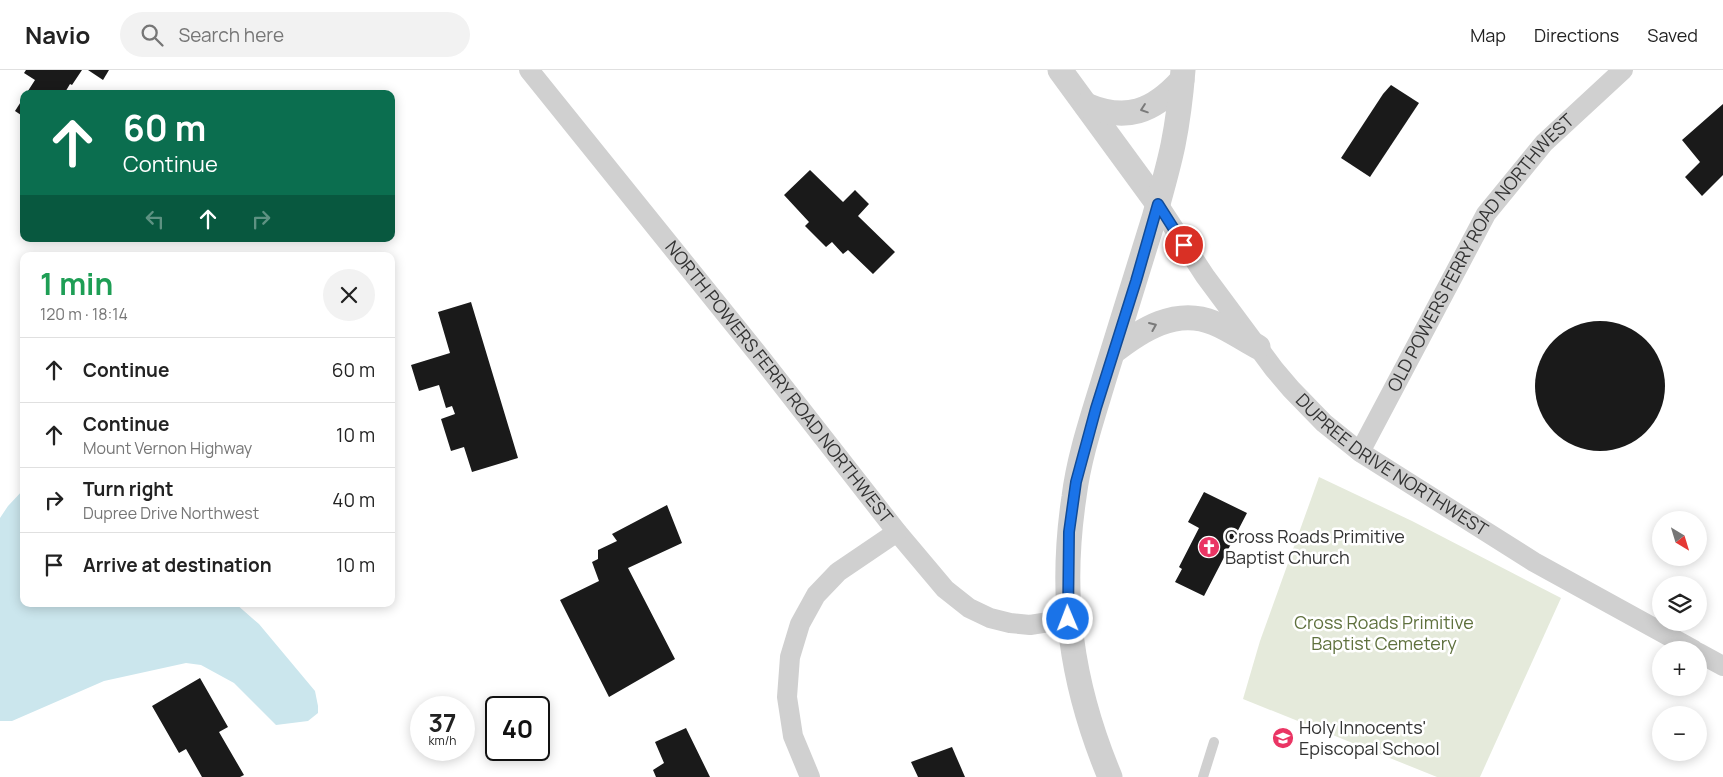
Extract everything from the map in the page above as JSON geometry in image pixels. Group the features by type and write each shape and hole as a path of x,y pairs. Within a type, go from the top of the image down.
{"street":[{"name":"NORTH POWERS FERRY ROAD NORTHWEST","path":"529,70 761,358 897,532 945,589 969,608 990,618 1010,624 1030,625 1068,619"},
{"path":"1060,70 1158,204"},
{"name":"OLD POWERS FERRY ROAD NORTHWEST","path":"1360,452 1486,214 1544,143 1623,70"},
{"path":"1086,105 1112,114 1138,112 1152,106 1165,97 1182,75"},
{"path":"1110,777 1095,742 1075,662 1068,619 1069,532 1082,455 1112,352 1136,281 1173,146 1182,75"},
{"name":"DUPREE DRIVE NORTHWEST","path":"1158,204 1206,276 1258,347 1291,389 1324,423 1360,452 1534,562 1678,641"},
{"path":"1112,352 1145,329 1175,318 1193,318 1212,322 1258,347"},
{"path":"810,777 794,736 787,698 790,657 800,624 816,596 838,572 897,532"},
{"path":"1707,657 1723,666"}],"lane":[{"path":"1203,777 1214,742"}],"green space":[{"name":"Cross Roads Primitive Baptist Cemetery","path":"1319,477 1412,521 1561,598 1480,777 1437,777 1243,699 1260,641"}],"water":[{"path":"20,493 20,607 239,607 259,624 315,691 318,713 308,721 276,725 234,683 201,665 186,663 104,681 12,721 0,721 0,518"}],"building":[{"path":"26,70 82,70 66,90 29,90 35,80 24,73"},
{"path":"88,70 109,70 103,80"},
{"path":"1391,85 1419,103 1370,177 1341,158 1383,94"},
{"path":"20,103 20,114 15,111"},
{"path":"1723,104 1723,175 1702,196 1685,177 1700,162 1682,140"},
{"path":"810,170 843,202 855,190 869,204 858,216 895,252 873,274 848,250 843,254 832,242 826,247 805,226 809,222 784,195"},
{"path":"471,302 518,458 472,472 464,447 451,451 441,419 455,414 452,406 446,408 439,385 419,391 411,365 450,353 438,312"},
{"path":"1600,321 1613,322 1625,326 1646,340 1660,361 1664,373 1664,399 1660,411 1646,432 1625,446 1613,450 1600,451 1587,450 1575,446 1554,432 1540,411 1536,399 1535,386 1536,373 1540,361 1554,340 1575,326 1587,322"},
{"name":"Cross Roads Primitive Baptist Church","path":"1204,492 1247,513 1204,596 1175,582 1182,569 1179,567 1199,528 1188,522"},
{"path":"667,505 682,543 628,568 675,659 609,697 560,600 599,581 592,562 598,559 598,550 617,541 612,534"},
{"path":"200,678 228,727 219,732 244,775 240,777 202,777 186,749 179,753 152,706"},
{"path":"686,728 710,777 656,777 653,770 664,763 655,742"},
{"path":"952,747 965,777 918,777 911,762"}],"place":[{"name":"Cross Roads Primitive Baptist Church","path":"1209,547"},
{"name":"Holy Innocents' Episcopal School","path":"1283,738"}],"route":[{"path":"1068,619 1069,532 1076,482 1112,352 1136,281 1158,204 1184,245"}]}
